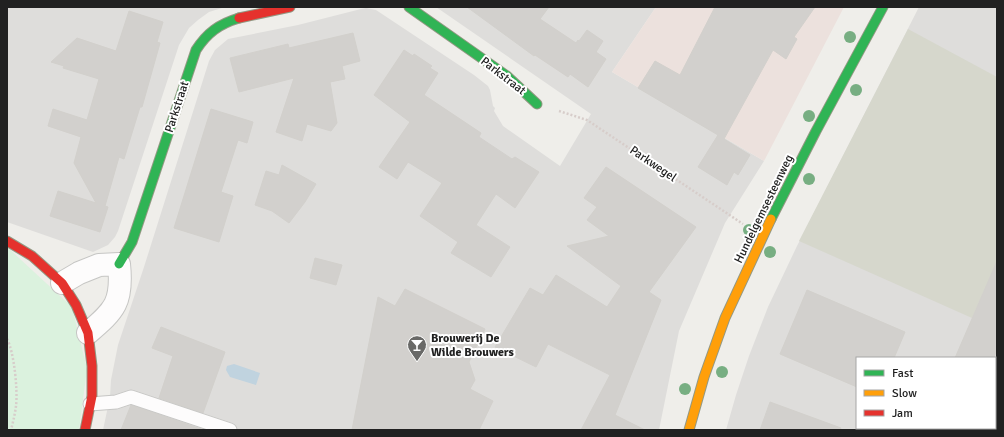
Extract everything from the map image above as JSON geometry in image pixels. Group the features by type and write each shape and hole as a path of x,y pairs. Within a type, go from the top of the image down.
{"street":[{"name":"Parkstraat","path":"120,264 132,242 196,50 205,36 216,27 232,20 290,7"},
{"name":"Parkstraat","path":"409,7 507,76 537,104"},
{"name":"Hundelgemsesteenweg","path":"689,430 704,377 725,318 762,237 816,131 883,7"},
{"path":"7,241 32,256 62,282 76,305 88,333 92,366 92,396 85,430"},
{"path":"62,282 99,265 120,264 121,282 118,300 108,316 88,333"}],"lane":[{"path":"90,404 116,402 131,397 230,430"}],"path":[{"name":"Parkwegel","path":"537,104 587,120 762,237"},
{"path":"7,339 10,344 16,389 16,404 11,430"}],"shaded area":[{"path":"7,7 225,7 209,12 198,20 189,28 179,45 118,231 108,245 93,252 7,222"},
{"path":"436,7 656,7 612,72 764,161 725,223 679,331 659,430 103,430 118,345 209,61 215,50 228,39 298,25 366,8 376,10 474,75 488,86 493,106 495,108 494,111 503,126 560,166 591,114"},
{"path":"656,7 844,7 764,161 612,72"},
{"path":"919,7 997,7 997,430 726,430 749,356 768,307 797,246"},
{"path":"908,29 997,77 997,261 972,318 799,241"}],"green space":[{"path":"7,247 72,307 87,369 79,430 7,430"}],"water":[{"path":"234,364 260,373 256,385 230,377 226,370 227,366"}],"building":[{"path":"467,7 549,7 540,19 576,43 587,30 603,41 596,52 606,59 588,87 570,74 568,77 535,55 534,56"},
{"path":"715,7 815,7 794,37 797,39 786,59 773,50 724,139 750,155 738,175 734,172 727,185 698,167 718,135 638,88 655,61 680,75"},
{"path":"129,11 163,22 157,42 160,43 142,107 140,107 124,159 119,157 105,206 108,207 100,232 50,216 58,191 96,203 74,163 81,137 48,126 53,109 87,120 99,79 63,68 64,66 51,62 77,38 116,51"},
{"path":"353,33 360,61 342,66 345,79 330,82 337,123 331,131 307,124 302,141 276,132 294,78 239,92 230,58 288,44 289,48"},
{"path":"404,50 413,56 414,54 432,66 430,68 438,73 424,95 481,133 479,137 512,159 515,157 539,172 515,208 496,194 476,225 510,247 491,277 451,253 458,242 420,216 442,183 408,162 397,179 379,167 410,122 374,95"},
{"path":"211,109 253,122 247,143 238,140 221,192 233,196 219,242 174,228"},
{"path":"282,165 316,184 305,202 289,223 272,211 255,205 266,171 279,175"},
{"path":"606,167 696,227 649,292 661,300 615,415 645,430 581,430 610,375 548,344 536,367 495,347 530,288 543,295 556,275 607,307 621,286 567,246 609,236 587,220 597,207 584,198"},
{"path":"315,258 342,265 336,285 310,278"},
{"path":"997,261 997,349 994,357 955,357"},
{"name":"Brouwerij De Wilde Brouwers","path":"405,289 485,329 469,362 475,380 470,389 493,401 479,430 352,430 378,297 395,306"},
{"path":"807,290 905,332 894,357 856,357 856,387 780,354"},
{"path":"161,327 225,352 203,413 159,398 173,356 152,348"},
{"path":"770,402 841,428 840,430 760,430"},
{"path":"131,405 201,429 201,430 121,430"}],"traffic: fast":[{"path":"409,7 507,76 537,104"},
{"path":"771,219 816,131 883,7"},
{"path":"119,264 132,242 196,50 214,30 225,23 239,18"}],"traffic: slow":[{"path":"689,430 704,377 725,318 771,219"}],"traffic: jam":[{"path":"239,18 290,7"},
{"path":"7,241 32,256 62,283 76,305 88,333 92,366 92,396 85,430"}],"place":[{"name":"Brouwerij De Wilde Brouwers","path":"417,362"}]}
